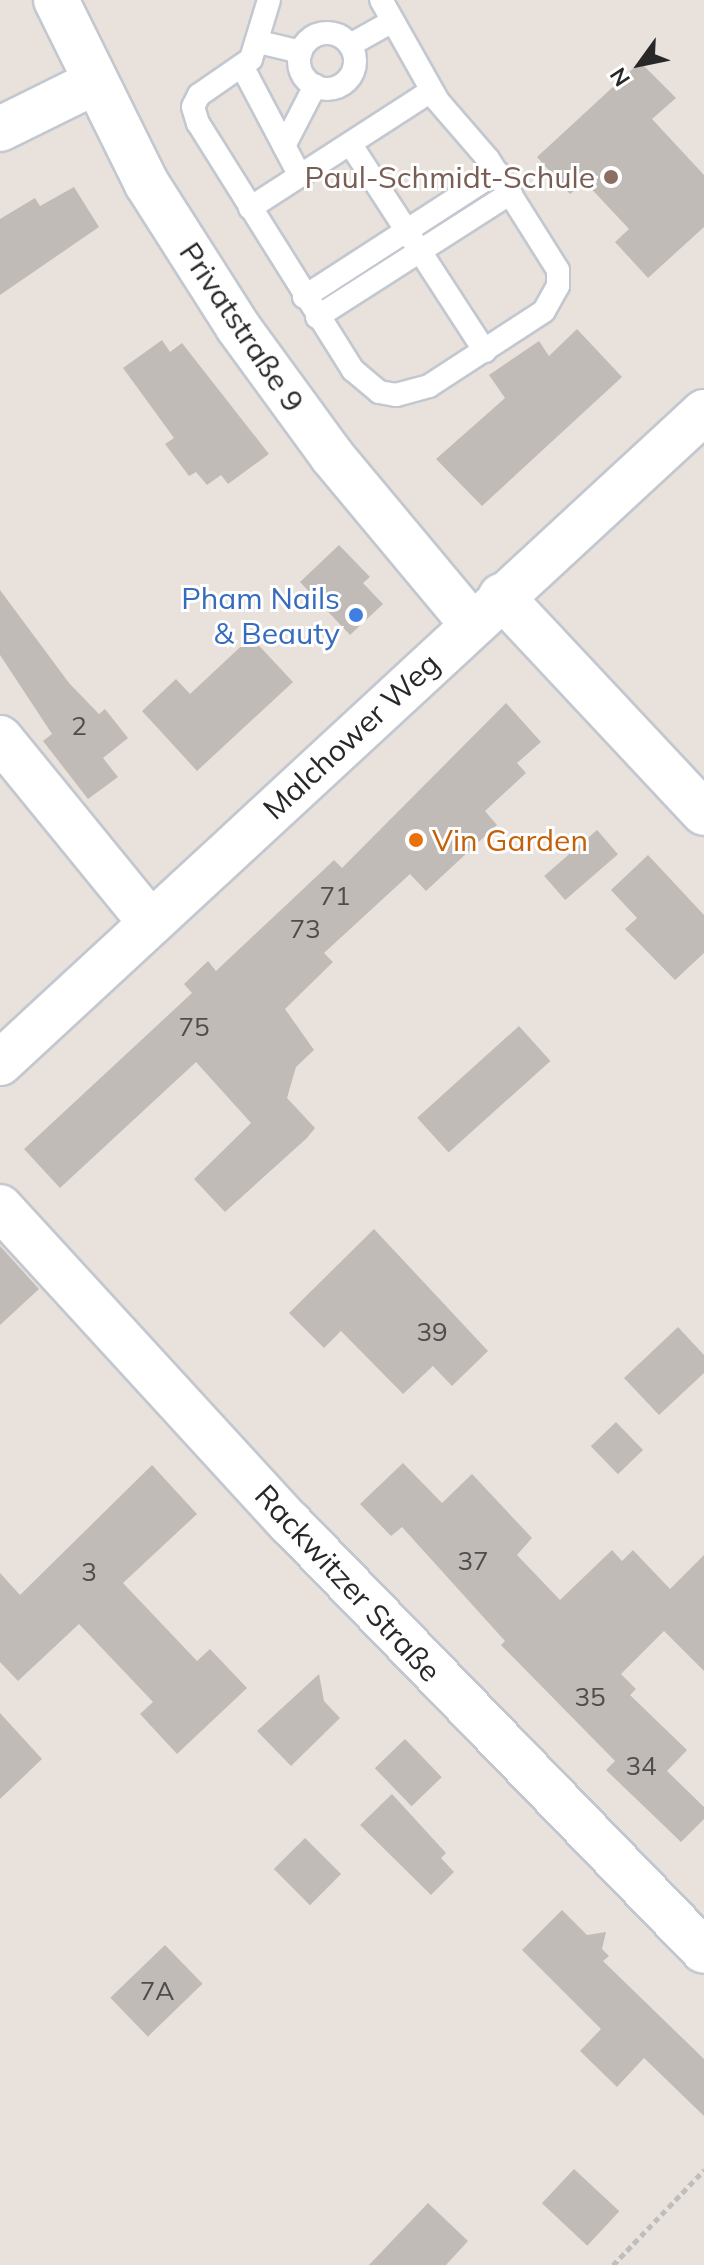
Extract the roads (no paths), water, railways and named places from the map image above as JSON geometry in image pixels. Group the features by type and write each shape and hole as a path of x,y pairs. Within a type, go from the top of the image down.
{"street":[{"name":"Privatstraße 9","path":"56,0 93,83 238,327 338,464 487,610 704,813"},
{"path":"0,129 93,83"},
{"name":"Malchower Weg","path":"0,1063 704,412"},
{"path":"0,738 151,923"},
{"name":"Rackwitzer Straße","path":"0,1207 311,1545 704,1951"}],"lane":[{"path":"269,0 259,42 243,68 199,95 193,107 317,317 365,383 396,395 429,386 485,351 544,311 558,286 555,262 497,172 431,91 381,0"},
{"path":"350,45 391,22"},
{"path":"301,52 322,34 350,45"},
{"path":"259,42 301,52"},
{"path":"301,52 302,74 315,86 332,88 348,80 355,65 350,45"},
{"path":"243,68 300,176"},
{"path":"284,146 315,86"},
{"path":"250,208 431,91"},
{"path":"351,145 485,351"},
{"path":"304,297 497,172"},
{"path":"317,317 511,193"}],"place":[{"name":"Paul-Schmidt-Schule","path":"611,177"},
{"name":"Pham Nails & Beauty","path":"356,615"},
{"name":"Vin Garden","path":"416,840"}]}
